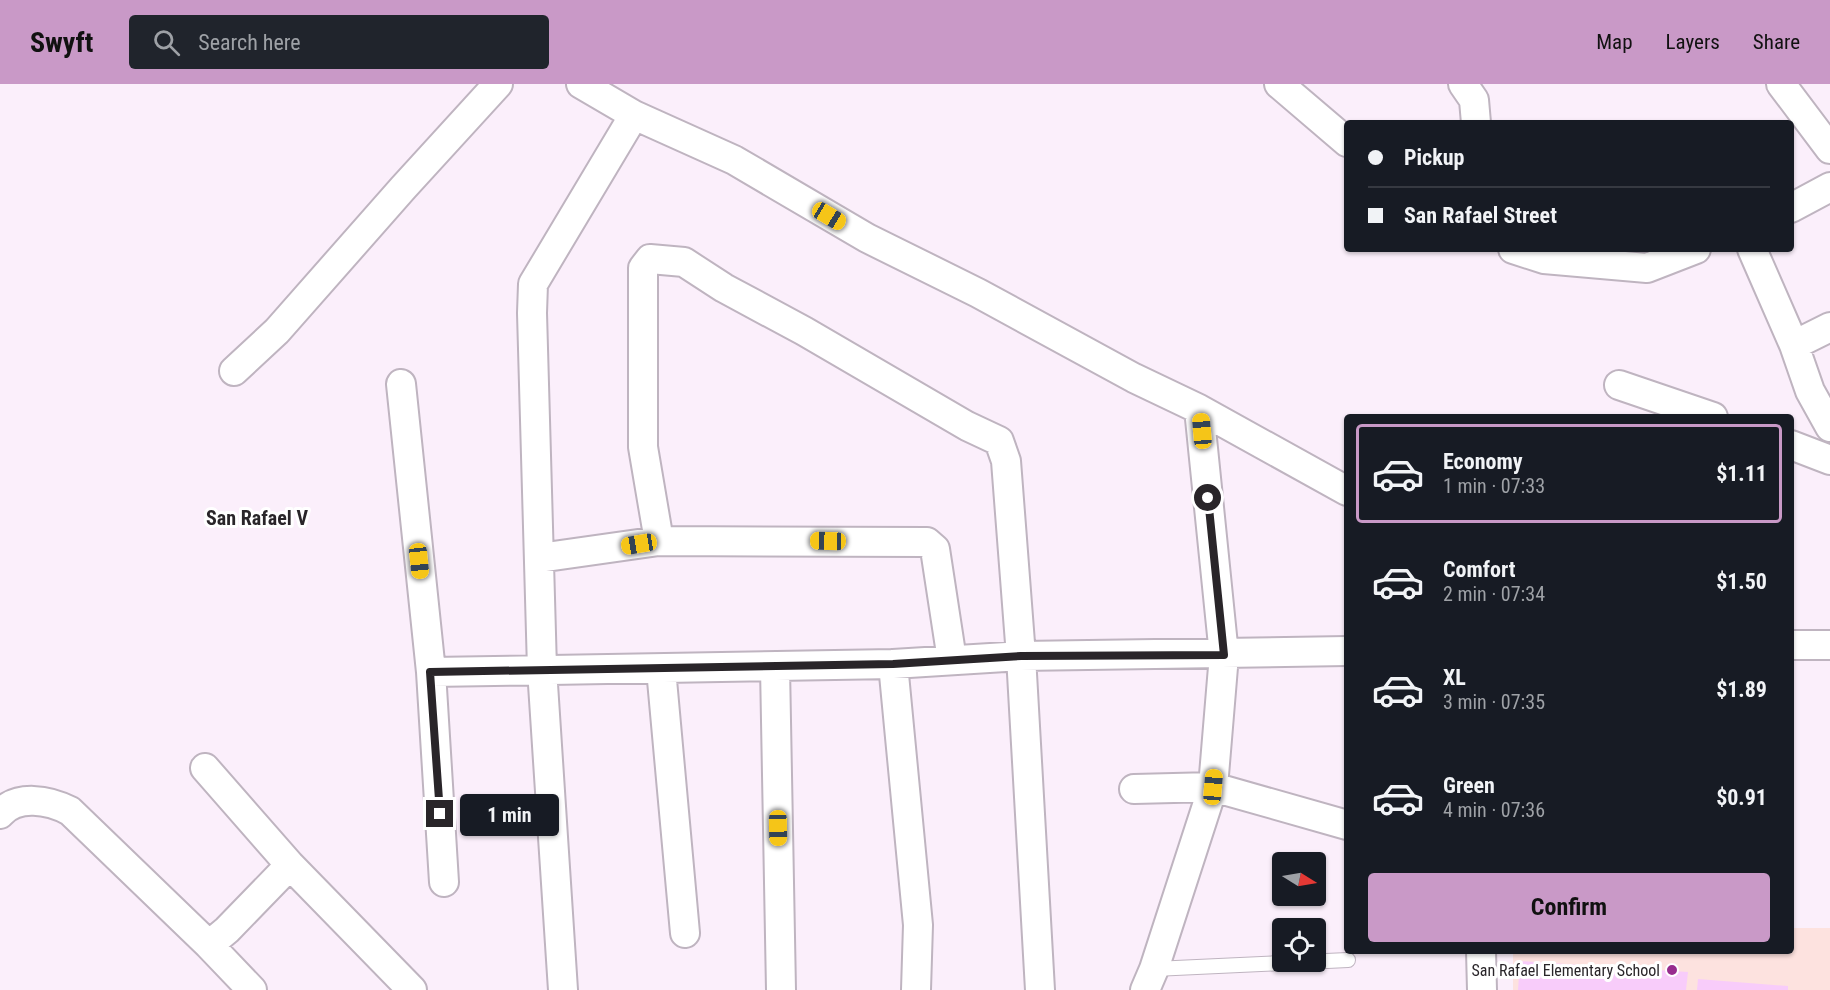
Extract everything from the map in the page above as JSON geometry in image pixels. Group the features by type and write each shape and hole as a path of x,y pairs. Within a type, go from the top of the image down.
{"street":[{"path":"234,371 277,331 402,188 498,84"},
{"path":"581,84 634,115 734,160 867,238 978,293 1134,378 1200,409 1344,489"},
{"path":"1279,84 1344,139"},
{"path":"1463,84 1474,100 1476,120"},
{"path":"1781,84 1830,149"},
{"path":"563,990 542,669 533,284 634,115"},
{"path":"1794,206 1830,187"},
{"path":"1522,252 1544,259 1647,268 1688,252"},
{"path":"1753,252 1794,345 1810,391 1830,427"},
{"path":"659,541 643,447 643,268 650,259 684,262 724,288 804,331 967,426 999,441 1006,461 1021,656 1040,990"},
{"path":"1794,345 1830,327"},
{"path":"401,384 430,672 444,882"},
{"path":"1619,385 1704,414"},
{"path":"1150,980 1213,787 1224,655 1200,409"},
{"path":"1794,446 1830,460"},
{"path":"539,558 659,541 927,542 935,549 951,660"},
{"path":"1794,645 1830,645"},
{"path":"430,672 776,667 893,664 1021,656 1224,655 1344,651"},
{"path":"893,664 918,925 916,990"},
{"path":"776,667 781,990"},
{"path":"661,669 685,933"},
{"path":"205,768 290,865 412,990"},
{"path":"1134,789 1213,787 1344,824"},
{"path":"0,814 13,803 38,801 57,804 70,811 209,945 252,990"},
{"path":"209,945 227,930 290,865"},
{"path":"1481,954 1482,990"}],"lane":[{"path":"1150,980 1348,960"}],"shaded area":[{"name":"San Rafael Elementary School","path":"1794,928 1830,928 1830,990 1513,990 1513,954 1794,954"}],"building":[{"path":"1520,961 1688,972 1686,990 1518,990"},
{"path":"1698,979 1788,986 1788,990 1697,990"}],"place":[{"name":"San Rafael Elementary School","path":"1672,970"}],"district":[{"name":"San Rafael V","path":"257,518"}],"route":[{"path":"440,814 430,672 893,664 1021,656 1224,655 1208,498"}]}
